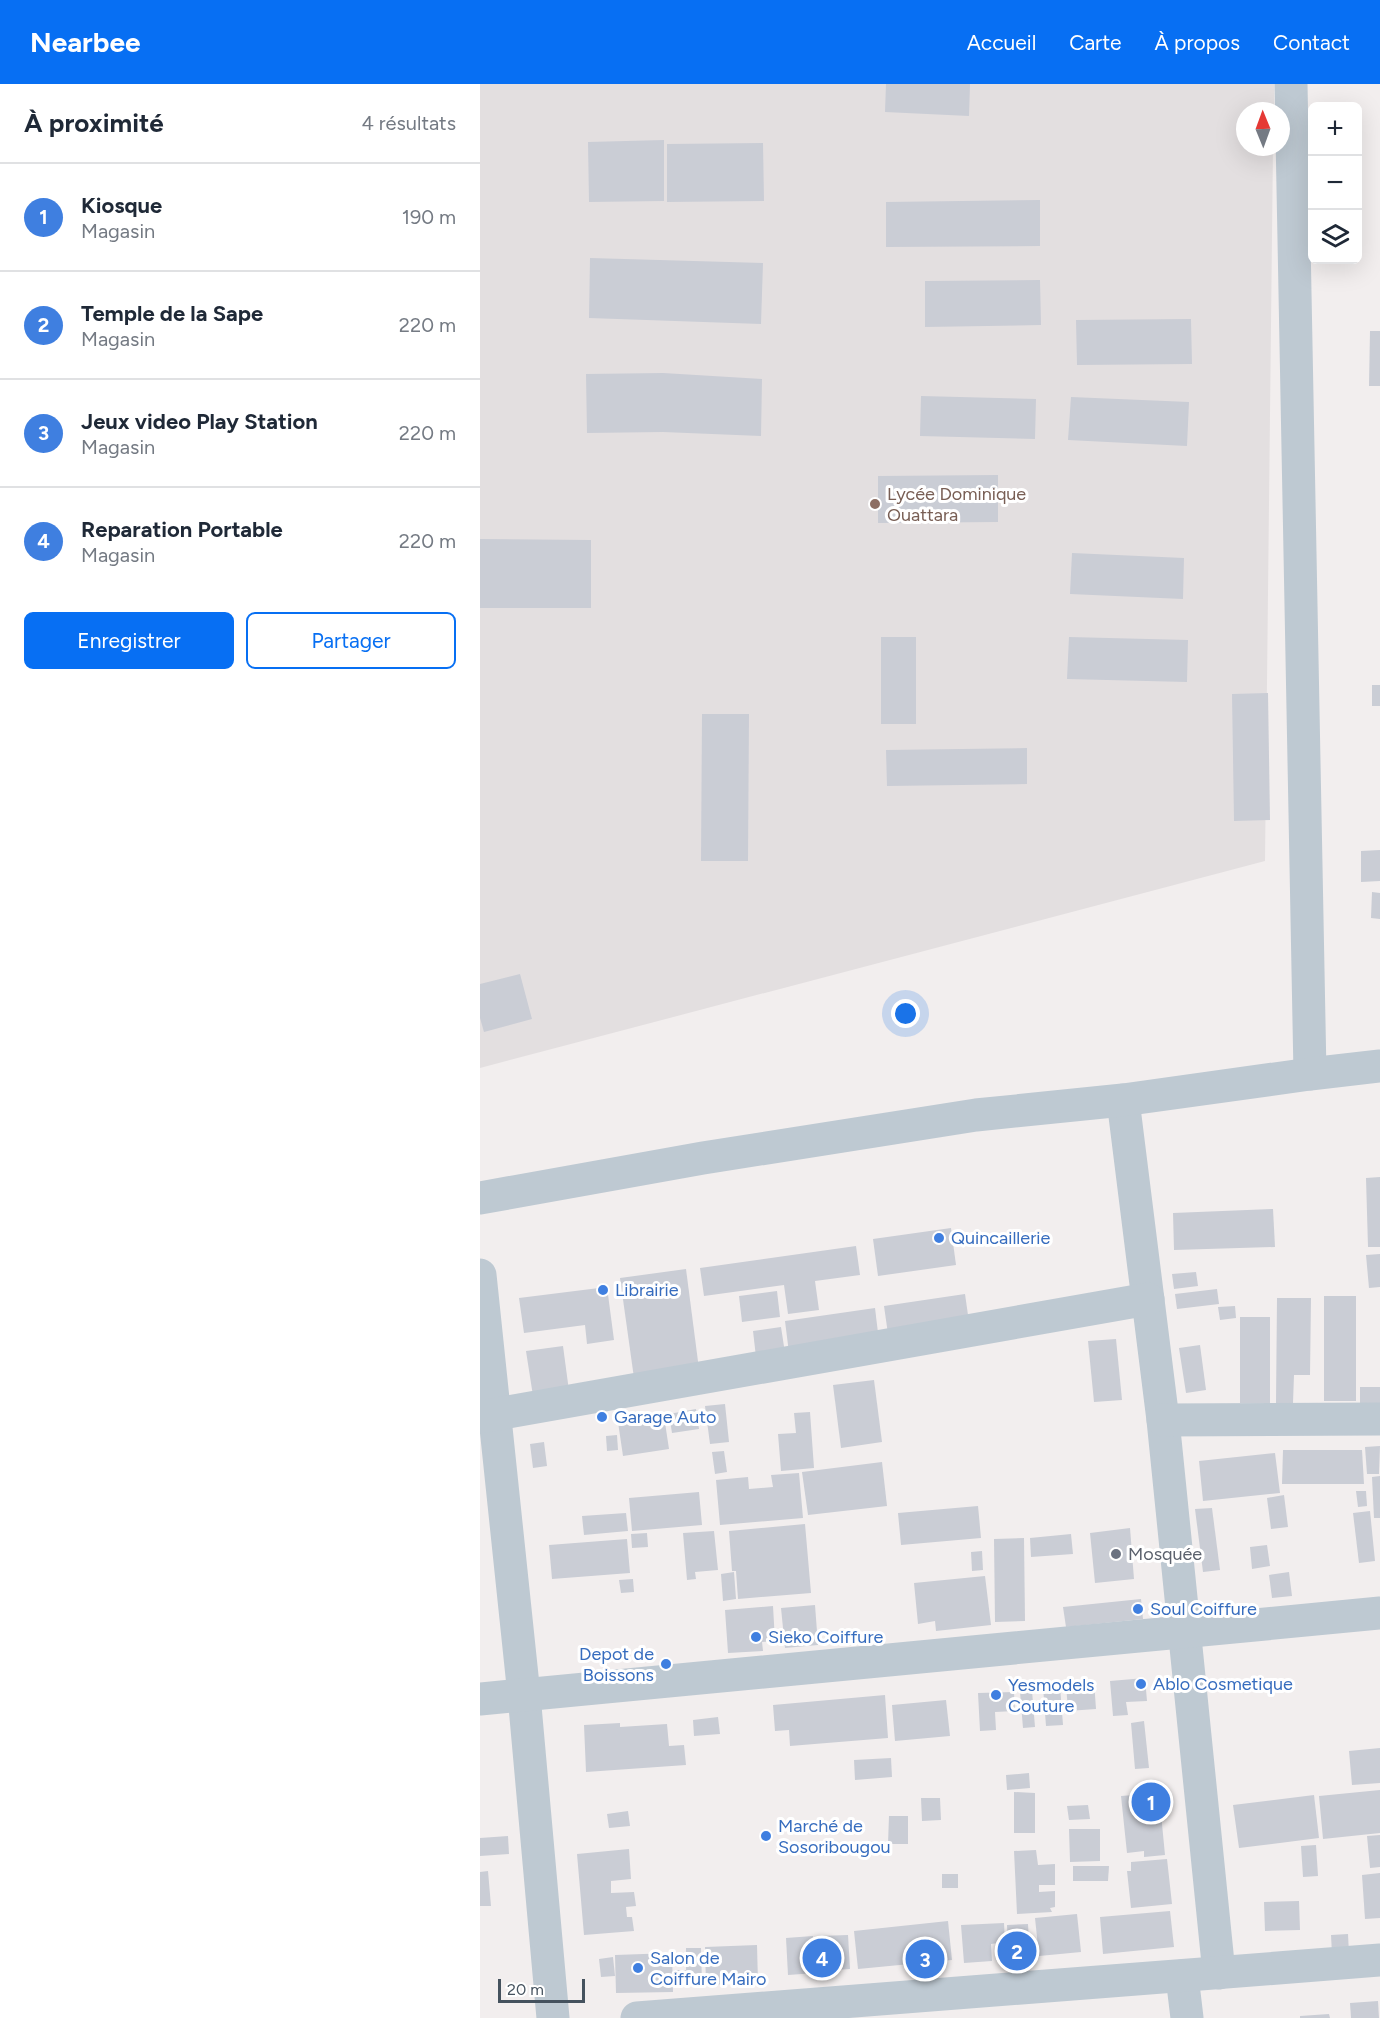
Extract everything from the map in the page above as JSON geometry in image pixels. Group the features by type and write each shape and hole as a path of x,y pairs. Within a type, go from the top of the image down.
{"street":[{"path":"1291,84 1310,1074"},
{"path":"480,1198 703,1158 964,1117 1123,1100 1380,1066"},
{"path":"1123,1100 1162,1420 1219,1973"},
{"path":"480,1275 487,1416 524,1695 553,2018"},
{"path":"487,1416 1148,1299"},
{"path":"1162,1420 1380,1419"},
{"path":"480,1699 1380,1613"},
{"path":"637,2018 1380,1960"},
{"path":"1182,1976 1187,2018"}],"shaded area":[{"name":"Lycée Dominique Ouattara","path":"480,84 1274,84 1274,102 1236,102 1236,156 1273,156 1265,861 480,1068"}],"building":[{"path":"886,84 970,84 969,116 885,112"},
{"path":"664,140 664,201 589,202 588,142"},
{"path":"763,143 764,201 667,202 667,144"},
{"path":"1040,200 1040,246 886,247 886,202"},
{"path":"590,258 763,263 761,324 589,318"},
{"path":"1040,280 1041,325 925,327 925,281"},
{"path":"1191,319 1192,364 1077,365 1076,320"},
{"path":"1370,331 1380,331 1380,386 1369,386"},
{"path":"663,373 762,379 761,436 663,432 587,433 586,374"},
{"path":"921,396 1036,399 1035,439 920,436"},
{"path":"1071,397 1189,402 1187,446 1068,440"},
{"path":"998,475 998,522 878,523 878,476"},
{"path":"480,539 591,540 591,608 480,608"},
{"path":"1072,553 1184,558 1183,599 1070,594"},
{"path":"881,637 916,637 916,724 881,724"},
{"path":"1069,637 1188,640 1187,682 1067,679"},
{"path":"1372,685 1380,685 1380,706 1372,706"},
{"path":"1268,693 1270,820 1234,821 1232,694"},
{"path":"702,714 749,714 748,861 701,861"},
{"path":"1027,748 1027,784 887,786 886,750"},
{"path":"1380,850 1380,881 1361,882 1361,851"},
{"path":"1372,892 1380,893 1380,919 1371,918"},
{"path":"520,974 532,1019 484,1032 480,1018 480,984"},
{"path":"1380,1177 1380,1247 1368,1247 1366,1178"},
{"path":"1273,1209 1275,1247 1174,1250 1173,1213"},
{"path":"951,1228 956,1265 878,1276 873,1239"},
{"path":"856,1246 860,1275 815,1281 819,1310 788,1314 784,1285 704,1296 700,1268"},
{"path":"1380,1254 1380,1287 1369,1288 1366,1255"},
{"path":"686,1269 699,1369 634,1378 620,1278"},
{"path":"1196,1272 1198,1286 1174,1289 1172,1274"},
{"path":"607,1287 614,1340 587,1344 585,1325 524,1333 519,1298"},
{"path":"1217,1289 1219,1304 1177,1309 1175,1294"},
{"path":"777,1291 780,1317 742,1322 739,1296"},
{"path":"965,1294 969,1322 888,1334 884,1306"},
{"path":"1324,1296 1356,1296 1356,1401 1324,1401"},
{"path":"1277,1298 1311,1298 1310,1375 1294,1375 1293,1403 1276,1403"},
{"path":"1235,1306 1236,1318 1220,1320 1218,1307"},
{"path":"875,1308 879,1341 789,1353 785,1321"},
{"path":"1240,1317 1270,1317 1270,1403 1240,1403"},
{"path":"781,1327 785,1353 756,1357 753,1331"},
{"path":"1116,1339 1122,1400 1094,1402 1088,1341"},
{"path":"1200,1345 1206,1390 1186,1393 1179,1348"},
{"path":"563,1346 569,1391 533,1396 526,1351"},
{"path":"874,1380 882,1442 841,1448 833,1385"},
{"path":"1360,1387 1380,1387 1380,1404 1360,1404"},
{"path":"725,1404 729,1442 710,1444 705,1406"},
{"path":"696,1409 699,1429 672,1433 669,1414"},
{"path":"810,1412 814,1468 781,1471 778,1434 796,1433 794,1413"},
{"path":"664,1416 669,1449 623,1456 618,1422"},
{"path":"617,1435 618,1450 607,1451 606,1436"},
{"path":"544,1442 547,1466 533,1468 530,1444"},
{"path":"1380,1446 1379,1474 1367,1474 1365,1447"},
{"path":"1283,1450 1362,1450 1364,1484 1282,1484"},
{"path":"724,1451 727,1472 715,1474 712,1452"},
{"path":"1275,1453 1280,1493 1203,1501 1199,1461"},
{"path":"882,1462 887,1506 808,1515 802,1472"},
{"path":"799,1473 803,1518 720,1525 716,1480 748,1477 749,1489 773,1487 771,1475"},
{"path":"1380,1476 1380,1518 1374,1518 1372,1477"},
{"path":"1356,1491 1366,1491 1367,1506 1358,1507"},
{"path":"699,1492 702,1525 632,1531 629,1498"},
{"path":"1284,1495 1288,1527 1271,1529 1267,1498"},
{"path":"978,1506 981,1538 901,1545 898,1513"},
{"path":"1212,1508 1220,1570 1203,1572 1195,1509"},
{"path":"1370,1511 1375,1561 1359,1563 1353,1513"},
{"path":"626,1513 628,1531 584,1535 582,1516"},
{"path":"805,1524 811,1593 738,1599 736,1571 732,1571 729,1531"},
{"path":"1130,1528 1134,1579 1095,1583 1090,1533"},
{"path":"714,1531 718,1570 695,1572 696,1579 687,1580 683,1533"},
{"path":"647,1533 648,1547 632,1548 631,1534"},
{"path":"1071,1534 1073,1554 1031,1557 1030,1538"},
{"path":"1024,1538 1025,1621 995,1622 994,1539"},
{"path":"627,1539 630,1573 552,1579 549,1545"},
{"path":"1267,1545 1270,1566 1252,1569 1250,1547"},
{"path":"982,1551 983,1570 972,1571 971,1552"},
{"path":"734,1572 736,1599 723,1601 721,1574"},
{"path":"1289,1572 1292,1596 1272,1598 1269,1575"},
{"path":"985,1576 991,1625 936,1631 935,1621 918,1624 914,1583"},
{"path":"633,1579 634,1592 621,1593 619,1580"},
{"path":"1141,1599 1143,1619 1066,1627 1063,1607"},
{"path":"815,1605 818,1645 785,1648 781,1608"},
{"path":"773,1606 775,1641 762,1642 763,1651 728,1653 725,1610"},
{"path":"1145,1678 1147,1701 1126,1702 1128,1715 1113,1716 1110,1681"},
{"path":"1094,1681 1096,1709 1068,1711 1066,1684"},
{"path":"1060,1686 1063,1725 1046,1726 1043,1687"},
{"path":"1032,1691 1035,1727 1023,1728 1020,1692"},
{"path":"1014,1692 1015,1711 995,1712 996,1730 980,1731 978,1693"},
{"path":"885,1695 888,1738 790,1746 789,1730 775,1731 773,1705"},
{"path":"946,1700 950,1736 895,1741 892,1705"},
{"path":"718,1717 720,1734 694,1736 693,1720"},
{"path":"1144,1721 1149,1768 1135,1769 1131,1723"},
{"path":"620,1723 620,1727 667,1724 669,1746 684,1745 686,1765 586,1772 584,1725"},
{"path":"1380,1748 1380,1783 1352,1785 1349,1751"},
{"path":"891,1758 892,1777 855,1780 854,1760"},
{"path":"1029,1773 1030,1788 1007,1790 1006,1775"},
{"path":"1380,1790 1380,1833 1323,1839 1319,1796"},
{"path":"1014,1792 1035,1793 1035,1833 1014,1833"},
{"path":"1159,1793 1165,1855 1144,1857 1144,1851 1127,1853 1121,1796"},
{"path":"1314,1795 1319,1838 1239,1848 1233,1805"},
{"path":"921,1798 940,1798 941,1820 922,1821"},
{"path":"1088,1805 1090,1819 1069,1820 1067,1806"},
{"path":"628,1811 630,1826 609,1828 607,1814"},
{"path":"889,1816 908,1816 908,1844 888,1844"},
{"path":"1069,1829 1100,1829 1100,1861 1070,1862"},
{"path":"1380,1835 1380,1867 1370,1868 1367,1836"},
{"path":"508,1836 509,1854 480,1856 480,1838"},
{"path":"1316,1845 1318,1876 1303,1877 1301,1846"},
{"path":"629,1849 631,1879 611,1881 611,1893 634,1892 636,1906 626,1907 627,1917 632,1917 634,1931 584,1935 577,1854"},
{"path":"1036,1850 1038,1865 1055,1864 1055,1885 1039,1885 1039,1892 1055,1891 1055,1907 1050,1908 1052,1912 1017,1914 1014,1851"},
{"path":"1167,1859 1172,1904 1131,1908 1127,1871 1131,1871 1131,1862"},
{"path":"1073,1866 1109,1866 1108,1881 1073,1881"},
{"path":"488,1871 491,1906 480,1906 480,1872"},
{"path":"1380,1873 1380,1918 1365,1919 1362,1875"},
{"path":"942,1874 958,1874 958,1888 942,1888"},
{"path":"1299,1901 1300,1930 1265,1931 1264,1902"},
{"path":"1170,1911 1174,1947 1103,1954 1100,1917"},
{"path":"1077,1914 1081,1952 1039,1956 1035,1918"},
{"path":"948,1921 952,1960 858,1969 854,1931"},
{"path":"1004,1923 1005,1942 991,1944 992,1961 964,1963 961,1925"},
{"path":"1028,1924 1030,1959 996,1961 995,1945 1008,1944 1007,1925"},
{"path":"1348,1934 1349,1954 1332,1954 1331,1935"},
{"path":"848,1935 850,1969 820,1971 819,1936"},
{"path":"813,1936 816,1973 788,1975 786,1938"},
{"path":"757,1945 758,1983 706,1985 705,1947"},
{"path":"686,1948 701,1948 702,1983 675,1984 674,1970 686,1970"},
{"path":"672,1953 673,1992 616,1993 615,1955"},
{"path":"613,1957 615,1976 601,1977 599,1959"},
{"path":"1378,2001 1379,2018 1351,2018 1350,2003"},
{"path":"1329,2014 1330,2018 1300,2018 1300,2016"}],"place":[{"name":"Lycée Dominique Ouattara","path":"875,504"},
{"name":"Quincaillerie","path":"939,1238"},
{"name":"Librairie","path":"603,1290"},
{"name":"Garage Auto","path":"602,1417"},
{"name":"Mosquée","path":"1116,1554"},
{"name":"Soul Coiffure","path":"1138,1609"},
{"name":"Sieko Coiffure","path":"756,1637"},
{"name":"Depot de Boissons","path":"666,1664"},
{"name":"Ablo Cosmetique","path":"1141,1684"},
{"name":"Yesmodels Couture","path":"996,1695"},
{"name":"Kiosque","path":"1151,1802"},
{"name":"Marché de Sosoribougou","path":"766,1836"},
{"name":"Temple de la Sape","path":"1017,1951"},
{"name":"Reparation Portable","path":"822,1958"},
{"name":"Jeux video Play Station","path":"925,1959"},
{"name":"Salon de Coiffure Mairo","path":"638,1968"}]}
